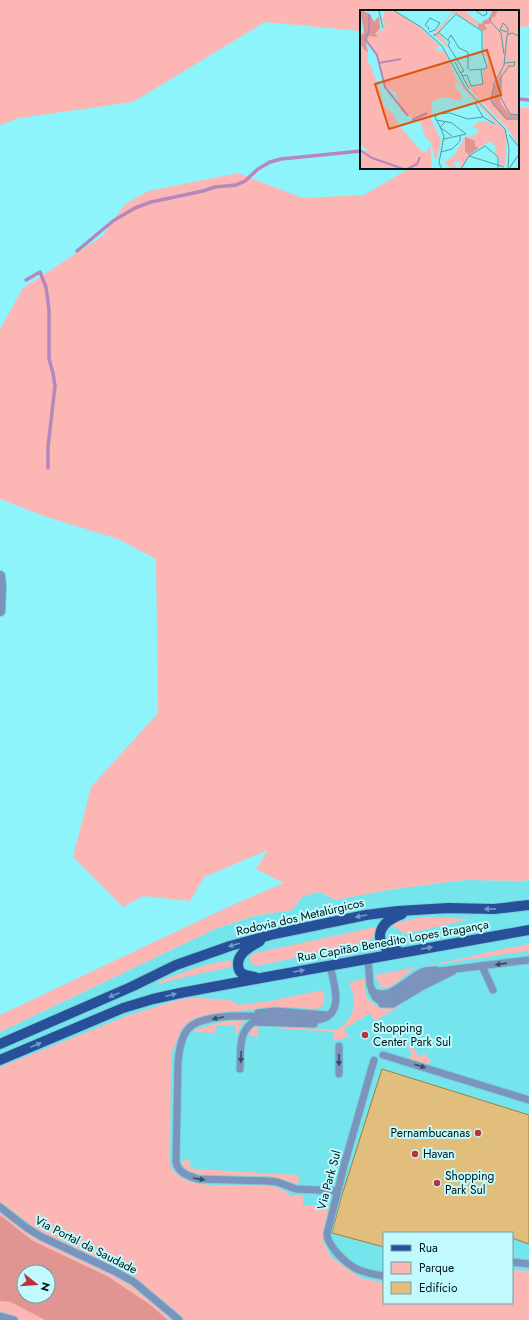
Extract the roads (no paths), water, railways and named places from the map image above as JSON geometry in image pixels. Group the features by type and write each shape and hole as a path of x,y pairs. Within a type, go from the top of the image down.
{"main road":[{"name":"Rodovia dos Metalúrgicos","path":"0,1044 131,987 176,965 230,946 274,934 366,915 415,909 494,909 529,905"},
{"path":"410,951 388,949 381,943 381,933 387,922 392,918 415,909"},
{"name":"Rua Capitão Benedito Lopes Bragança","path":"261,978 529,930"},
{"path":"261,978 242,974 239,971 238,960 246,949 274,934"},
{"path":"0,1060 123,1008 180,993 261,978"}],"street":[{"path":"0,576 0,611"}],"lane":[{"path":"368,958 373,993 377,1001 382,1004 393,1004 455,969"},
{"path":"373,993 384,994 424,971 472,968 529,960"},
{"path":"254,1022 313,1024 328,1017 335,1007 336,997 330,966"},
{"path":"482,966 493,990"},
{"path":"240,1016 275,1011 328,1017"},
{"path":"328,1017 318,1020 228,1016 209,1020 192,1026 187,1030 182,1041 178,1066 176,1164 179,1170 188,1176 198,1179 269,1181 281,1183 296,1189 337,1191"},
{"path":"240,1069 242,1036 246,1028 254,1022 271,1017"},
{"path":"339,1046 339,1074"},
{"path":"383,1055 529,1100"},
{"name":"Via Park Sul","path":"374,1060 337,1191 327,1230 327,1237 329,1243 346,1262 354,1268 383,1276"},
{"name":"Via Portal da Saudade","path":"0,1207 40,1236 114,1270 134,1282 179,1320"},
{"path":"513,1262 529,1264"},
{"path":"0,1316 14,1320"}],"waterway":[{"path":"519,99 529,100"},
{"path":"77,251 113,221 135,208 151,202 215,187 236,185 245,181 258,169 270,162 281,159 360,151"},
{"path":"26,280 40,272 46,287 49,310 49,359 55,386 48,447 48,468"}],"place":[{"name":"Shopping Center Park Sul","path":"365,1035"},
{"name":"Pernambucanas","path":"478,1133"},
{"name":"Havan","path":"415,1154"},
{"name":"Shopping Park Sul","path":"437,1183"}]}
